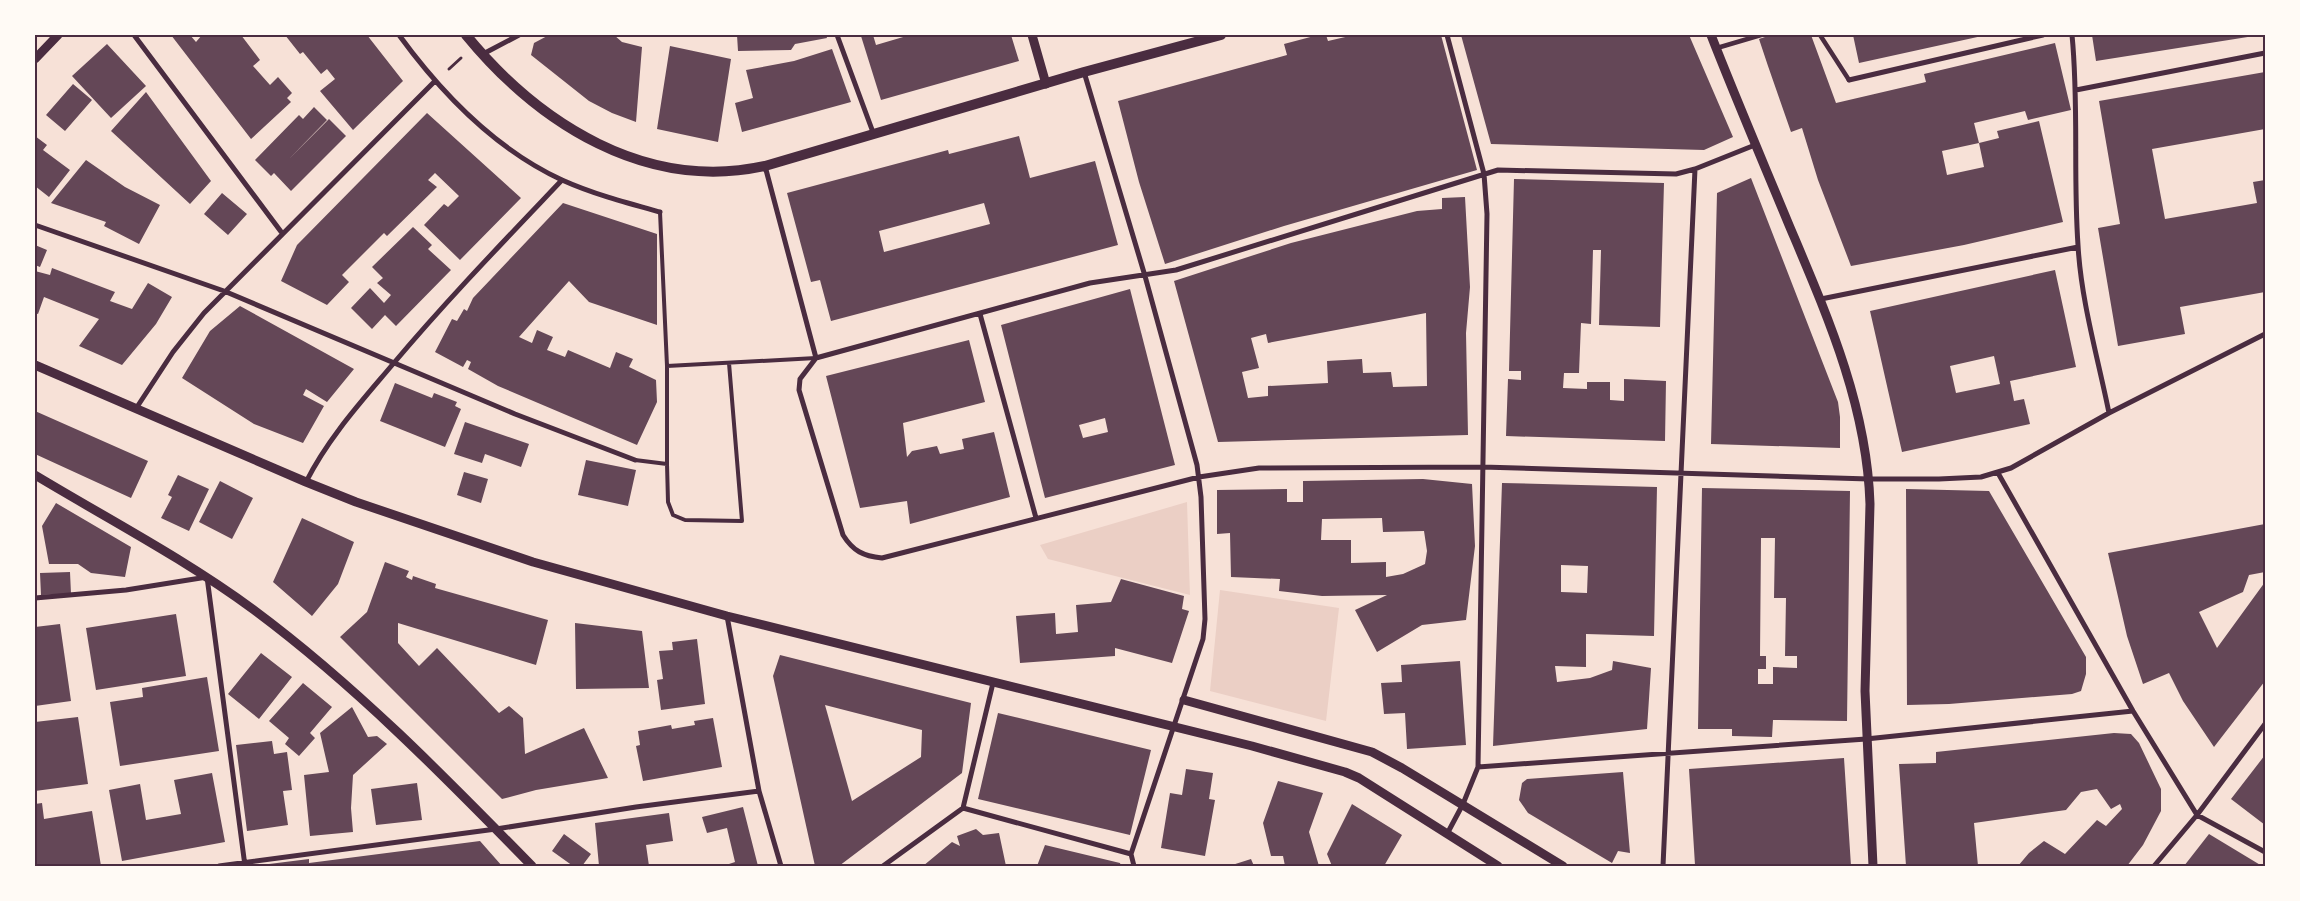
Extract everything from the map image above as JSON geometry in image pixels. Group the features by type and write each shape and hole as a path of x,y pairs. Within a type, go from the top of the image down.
{"main road":[{"path":"466,35 482,54 544,112 590,139 661,167 688,172 718,173 765,166 874,136 1084,72 1221,35"}],"street":[{"path":"35,59 58,35"},
{"path":"134,35 282,233"},
{"path":"398,35 435,81 455,102 500,142 538,168 562,180 603,195 660,212"},
{"path":"482,54 518,35"},
{"path":"837,35 874,136"},
{"path":"1032,35 1046,84"},
{"path":"1447,35 1484,174 1487,214 1478,767 1463,804 1447,834"},
{"path":"1711,35 1820,299 1855,398 1862,429 1870,479 1866,738 1873,866"},
{"path":"1716,48 1761,35"},
{"path":"1820,35 1849,80 2044,35"},
{"path":"2072,35 2076,90 2078,247 2081,275 2109,414"},
{"path":"2076,90 2265,53"},
{"path":"1084,72 1145,276 1199,477 1204,633 1200,653 1131,854 1134,866"},
{"path":"137,408 173,352 224,292 435,81"},
{"path":"1756,145 1695,170 1676,174 1506,170 1484,174 1176,270 1090,283 816,358 800,379 799,390 843,536 858,552 882,558 1199,477 1259,468 1289,466 1482,467 1870,479 1957,479 1998,473 2265,334"},
{"path":"765,166 816,358"},
{"path":"1662,866 1695,170"},
{"path":"306,482 314,465 343,422 474,272 562,180"},
{"path":"35,225 224,292 576,439 635,460"},
{"path":"1820,299 2078,247"},
{"path":"980,314 1036,518"},
{"path":"35,364 356,502 533,562 727,616 1252,746 1354,776 1498,866"},
{"path":"1998,473 2133,711 2197,815 2265,852"},
{"path":"35,475 207,577 289,637 336,676 402,736 532,866"},
{"path":"35,598 126,590 207,577"},
{"path":"207,577 245,864"},
{"path":"727,616 758,791 781,866"},
{"path":"883,866 963,808 992,683"},
{"path":"1184,700 1372,752 1463,804 1563,866"},
{"path":"1478,767 1866,738 2133,711"},
{"path":"2154,866 2197,815 2265,724"},
{"path":"219,866 245,864 758,791"},
{"path":"963,808 1131,854"}],"lane":[{"path":"660,212 667,366 668,502 673,515 686,520 742,520 729,363"},
{"path":"667,366 816,358"},
{"path":"635,460 668,464"}],"path":[{"path":"435,81 475,46"}],"shaded area":[{"path":"1187,502 1190,595 1048,559 1040,545"},
{"path":"1220,590 1339,608 1326,721 1210,691"}],"building":[{"path":"171,35 190,35 196,42 202,35 241,35 260,60 253,66 270,85 278,77 292,93 287,98 291,102 251,139"},
{"path":"285,35 367,35 403,81 353,130 320,91 335,79 327,69 321,74 303,52 300,54"},
{"path":"549,35 614,35 622,42 642,47 636,122 612,113 589,101 531,55 534,43"},
{"path":"737,35 826,35 827,38 795,44 791,50 738,51"},
{"path":"873,35 876,45 910,35 1011,35 1019,61 881,100 861,36"},
{"path":"1318,35 1326,35 1328,41 1354,35 1441,35 1477,170 1284,226 1165,264 1139,182 1118,101 1287,55 1284,44"},
{"path":"1461,35 1689,35 1733,137 1704,150 1491,144"},
{"path":"1771,35 1811,35 1836,103 1926,82 1924,74 2055,43 2071,110 2028,120 2025,111 1974,123 1979,143 1999,138 1997,131 2039,121 2063,222 1964,245 1851,266 1818,180 1802,128 1791,132 1768,66 1759,39","holes":["1979,143 1984,167 1947,175 1942,151"]},
{"path":"1853,35 1982,35 1982,36 1859,63"},
{"path":"2092,35 2254,35 2254,36 2096,61"},
{"path":"107,44 146,86 111,118 72,76"},
{"path":"670,46 731,59 718,142 657,129"},
{"path":"832,49 851,102 742,132 735,103 753,98 746,70 794,61"},
{"path":"2265,72 2265,129 2152,149 2165,219 2257,203 2253,182 2265,180 2265,292 2180,307 2185,334 2118,346 2098,228 2120,224 2099,101"},
{"path":"73,84 92,100 65,131 46,115"},
{"path":"146,92 211,181 190,204 111,131"},
{"path":"314,107 327,120 289,159 329,119 346,136 291,191 274,173 271,176 255,160 299,115 303,119"},
{"path":"427,113 521,198 460,260 424,225 444,204 448,207 459,196 435,173 428,180 437,187 387,236 384,233 342,275 349,282 327,305 281,281 297,245"},
{"path":"35,136 47,145 43,150 70,170 49,197 35,186"},
{"path":"1019,136 1030,178 1095,161 1118,245 831,321 820,280 811,282 787,193 948,150 949,154","holes":["984,203 990,224 884,252 879,231"]},
{"path":"86,160 125,187 160,205 139,244 104,226 106,222 51,203"},
{"path":"1751,178 1838,402 1840,448 1711,444 1717,193"},
{"path":"1514,179 1664,183 1660,327 1599,325 1601,250 1593,250 1591,324 1581,323 1579,373 1564,373 1563,388 1587,389 1587,382 1610,382 1610,400 1624,401 1624,379 1666,381 1665,441 1506,436 1508,379 1521,380 1521,371 1509,371"},
{"path":"222,193 247,214 228,235 204,214"},
{"path":"1465,197 1470,287 1466,333 1468,435 1218,442 1174,281 1291,243 1417,211 1442,209 1442,198","holes":["1426,313 1427,386 1393,387 1391,372 1363,373 1362,359 1327,361 1328,383 1268,386 1268,396 1248,398 1242,372 1259,368 1251,338 1266,334 1268,343"]},
{"path":"563,203 657,234 657,325 589,302 569,281 519,337 532,343 537,330 553,337 547,350 565,357 568,350 610,368 616,352 633,359 629,367 656,380 657,402 637,445 498,386 468,369 471,362 467,360 463,367 435,352 452,319 457,321 464,309 467,311 473,298"},
{"path":"413,227 432,245 428,249 451,270 396,326 385,315 372,329 351,308 370,288 384,303 391,295 377,283 383,278 372,267"},
{"path":"35,245 47,250 40,267 35,265"},
{"path":"52,268 115,292 110,301 132,309 148,283 172,297 156,324 122,365 79,346 99,319 44,297 38,314 35,313 35,271 50,275"},
{"path":"2055,270 2076,367 2010,381 2014,401 2024,399 2030,424 1902,452 1870,311","holes":["1994,356 2000,384 1956,393 1950,366"]},
{"path":"1130,289 1175,465 1045,498 1001,325","holes":["1105,418 1108,432 1083,438 1079,425"]},
{"path":"240,306 354,369 327,402 306,389 303,395 324,406 303,443 254,424 182,378 210,331"},
{"path":"969,340 985,402 903,423 907,457 912,451 937,446 940,454 964,449 962,439 994,432 1010,497 910,524 907,501 860,508 826,376"},
{"path":"395,383 432,398 434,393 457,402 455,406 461,409 445,447 380,421"},
{"path":"35,411 148,461 131,498 35,454"},
{"path":"465,422 529,444 521,467 485,454 482,463 454,454"},
{"path":"586,460 636,470 628,506 578,495"},
{"path":"464,472 488,479 481,503 457,495"},
{"path":"178,475 209,489 189,531 161,518 172,497 168,495"},
{"path":"1423,479 1472,484 1475,546 1466,620 1422,625 1377,652 1355,610 1387,595 1322,596 1279,591 1280,579 1231,577 1230,533 1217,534 1217,490 1287,489 1287,502 1303,502 1303,481","holes":["1382,518 1383,532 1424,531 1427,551 1425,564 1403,574 1386,577 1386,562 1351,563 1351,540 1321,540 1322,519"]},
{"path":"220,481 253,498 232,539 199,522"},
{"path":"1502,483 1657,487 1654,636 1586,634 1586,667 1555,666 1557,682 1590,678 1612,670 1613,661 1651,668 1647,729 1493,746","holes":["1561,565 1588,566 1587,593 1561,592"]},
{"path":"1702,488 1850,491 1847,721 1773,720 1772,737 1732,736 1732,729 1698,729","holes":["1761,538 1775,538 1774,598 1786,598 1785,656 1797,656 1797,668 1773,667 1773,684 1758,684 1758,669 1766,669 1766,656 1760,656"]},
{"path":"1906,489 1989,491 2086,657 2086,674 2081,691 2072,694 1949,704 1907,705"},
{"path":"56,503 131,547 125,577 91,573 78,564 49,564 42,526"},
{"path":"302,518 354,542 338,584 312,616 273,582"},
{"path":"2265,524 2265,572 2249,575 2243,592 2199,612 2217,648 2265,582 2265,681 2214,747 2183,701 2169,673 2143,684 2127,636 2108,553"},
{"path":"385,562 409,571 406,577 412,580 413,576 436,584 435,588 548,620 536,665 398,623 398,643 419,666 437,648 499,713 509,706 523,718 525,754 584,728 608,778 536,790 502,799 340,637 367,612"},
{"path":"70,572 71,594 41,595 40,573"},
{"path":"1121,579 1184,596 1182,609 1189,611 1172,663 1115,648 1115,656 1020,663 1016,616 1055,613 1056,634 1078,632 1076,605 1111,602"},
{"path":"176,614 186,676 96,690 86,628"},
{"path":"575,623 642,631 649,688 576,689"},
{"path":"60,624 71,701 35,706 35,627"},
{"path":"697,639 705,704 661,710 657,680 663,679 659,651 673,650 672,642"},
{"path":"261,653 292,677 259,719 228,694"},
{"path":"780,655 971,703 962,773 839,866 815,866 773,676","holes":["825,705 922,730 921,757 852,801"]},
{"path":"1460,661 1466,745 1407,749 1405,713 1384,714 1381,683 1402,682 1401,665"},
{"path":"207,677 219,751 120,766 110,702 143,697 142,688"},
{"path":"303,683 332,707 310,733 315,738 299,756 285,744 289,738 269,721"},
{"path":"352,707 368,737 377,736 387,744 353,775 351,808 353,832 310,836 304,775 329,772 320,733"},
{"path":"998,713 1151,750 1130,835 978,799"},
{"path":"78,717 88,784 35,791 35,722"},
{"path":"713,718 722,767 643,781 636,746 640,745 638,731 671,725 672,729 695,725 694,721"},
{"path":"2114,733 2131,734 2139,743 2161,789 2161,811 2143,845 2127,866 2018,866 2029,853 2044,841 2065,854 2097,820 2106,826 2122,809 2120,804 2111,809 2097,789 2081,792 2066,810 1974,823 1978,866 1906,866 1899,764 1936,763 1936,752"},
{"path":"272,741 274,754 287,752 292,790 283,791 288,825 247,831 236,745"},
{"path":"2265,755 2265,825 2231,799"},
{"path":"1844,758 1851,866 1695,865 1689,769"},
{"path":"1186,769 1213,773 1209,799 1215,800 1205,856 1161,848 1170,793 1182,795"},
{"path":"1623,772 1630,853 1618,851 1612,863 1528,813 1519,800 1522,783 1527,779"},
{"path":"212,773 225,842 122,861 109,790 140,784 146,820 181,814 174,780"},
{"path":"1278,781 1323,793 1309,832 1319,866 1285,866 1283,856 1271,856 1263,823"},
{"path":"417,783 422,820 376,825 371,789"},
{"path":"42,803 44,819 92,811 101,866 35,866 35,804"},
{"path":"1352,804 1402,835 1384,866 1332,866 1327,854"},
{"path":"743,807 758,866 723,866 735,862 727,828 707,833 702,817"},
{"path":"669,813 673,841 646,845 649,866 599,866 595,823"},
{"path":"976,829 983,835 999,833 1006,866 923,866 952,842 960,846 957,836"},
{"path":"564,834 591,854 582,866 573,866 552,851"},
{"path":"2209,834 2262,866 2184,866"},
{"path":"480,841 502,866 269,866 269,864 309,859 309,863"},
{"path":"1045,845 1120,863 1121,866 1037,866"},
{"path":"1251,859 1254,866 1229,866"}]}
